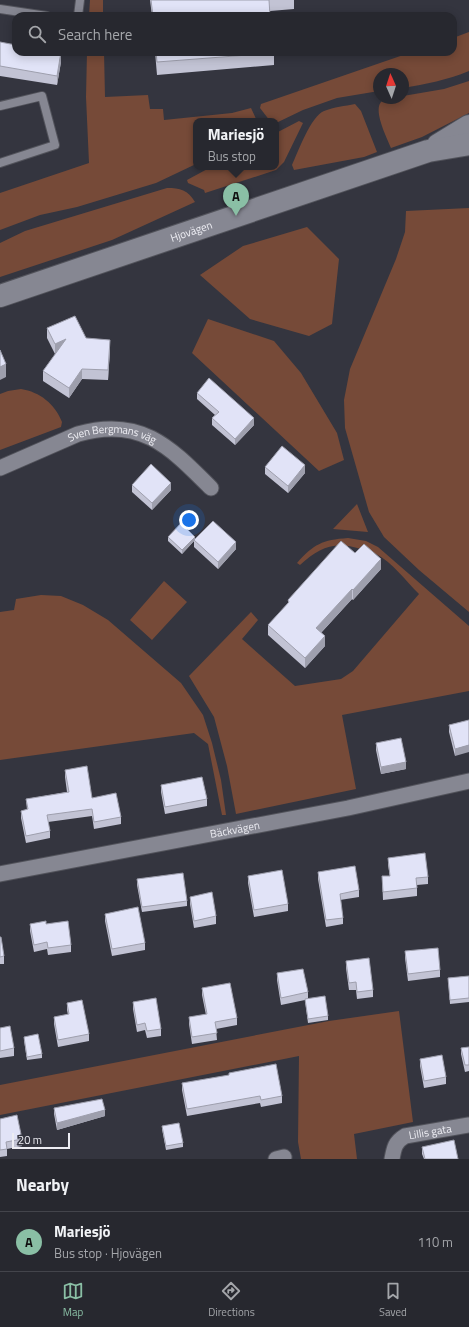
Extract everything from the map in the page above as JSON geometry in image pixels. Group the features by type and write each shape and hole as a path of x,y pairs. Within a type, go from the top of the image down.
{"main road":[{"name":"Hjovägen","path":"428,152 469,126"},
{"name":"Hjovägen","path":"0,296 428,152 469,144"}],"street":[{"name":"Sven Bergmans väg","path":"0,468 78,434 89,431 116,429 143,433 164,445 211,488"},
{"name":"Bäckvägen","path":"0,874 233,831 469,781"},
{"name":"Lillis gata","path":"393,1152 398,1140 405,1136 469,1125"}],"lane":[{"path":"78,12 80,0"},
{"path":"0,10 16,12"},
{"path":"0,106 42,96 56,145 0,163"}],"shaded area":[{"path":"90,0 103,0 103,12 89,12"},
{"path":"469,32 469,71 453,77 409,87 409,68 373,68 373,92 337,98 303,110 279,122 279,118 268,118 260,108 261,104 400,56 457,56 457,36"},
{"path":"87,56 104,56 105,97 148,95 150,109 163,109 164,120 232,113 251,108 256,118 193,118 193,165 156,183 77,207 40,215 0,230 0,193 89,163 86,97"},
{"path":"469,81 469,113 422,137 391,148 379,117 380,104 409,104 409,95 444,89"},
{"path":"355,104 361,111 377,152 364,157 294,170 292,165 301,144 314,120 319,114 332,108"},
{"path":"299,121 303,123 284,162 279,167 279,131"},
{"path":"205,170 276,170 205,193 204,190 188,183 187,180"},
{"path":"167,188 183,190 190,195 195,202 112,240 0,277 0,243 25,231"},
{"path":"469,208 469,612 419,570 384,537 369,512 345,428 344,400 350,369 396,259 405,232 406,211"},
{"path":"307,227 339,259 332,324 309,336 250,319 200,275 243,246"},
{"path":"208,319 274,341 301,373 337,433 344,460 319,471 192,353"},
{"path":"21,389 40,396 51,404 62,422 61,427 0,450 0,394"},
{"path":"357,504 368,532 333,529"},
{"path":"348,538 366,541 378,547 469,626 469,691 342,715 356,789 236,814 227,766 214,717 189,676 251,612 258,620 242,639 295,686 341,679 353,671 419,594 399,572 382,557 361,549 343,546 328,547 314,554 300,565 297,563 308,551 319,544 331,540"},
{"path":"164,581 187,602 152,640 130,620"},
{"path":"41,595 61,596 83,605 108,620 181,683 203,715 212,743 221,780 226,815 222,815 208,744 194,733 0,760 0,612 14,610 16,599"},
{"path":"399,1011 413,1122 354,1134 357,1159 301,1159 298,1142 299,1056 0,1115 0,1085 329,1021"}],"building":[{"path":"151,0 269,0 270,12 152,12"},
{"path":"0,42 12,44 12,56 60,56 57,76 0,66"},
{"path":"156,56 235,56 157,62"},
{"path":"75,316 86,338 110,340 108,370 82,369 69,388 43,371 66,339 55,344 47,328"},
{"path":"0,350 6,364 0,367"},
{"path":"209,378 254,418 235,439 212,418 219,412 197,393"},
{"path":"282,446 305,465 288,486 265,467"},
{"path":"151,464 171,483 152,503 132,485"},
{"path":"213,521 236,542 218,562 194,540"},
{"path":"181,523 195,537 182,550 168,537"},
{"path":"341,541 355,553 364,544 381,559 316,628 325,636 305,658 268,625 289,602 288,600"},
{"path":"469,720 469,745 455,749 449,725"},
{"path":"401,738 406,762 381,767 376,743"},
{"path":"87,766 92,798 116,793 121,817 94,822 92,809 47,815 50,831 26,836 21,811 28,809 26,799 69,792 65,770"},
{"path":"202,777 207,799 165,807 161,785"},
{"path":"425,853 428,877 416,878 417,888 383,892 382,876 390,876 388,858"},
{"path":"355,866 359,890 340,894 343,918 326,920 318,872"},
{"path":"282,870 288,904 254,910 248,876"},
{"path":"183,873 187,901 142,907 137,879"},
{"path":"212,892 216,916 194,921 190,897"},
{"path":"138,907 145,943 112,949 105,914"},
{"path":"46,921 46,924 68,921 71,945 48,948 47,942 34,945 30,924"},
{"path":"0,937 4,956 0,957"},
{"path":"438,948 440,970 408,974 405,951"},
{"path":"369,958 373,990 357,992 356,982 349,983 346,961"},
{"path":"303,969 308,992 281,998 277,973"},
{"path":"469,976 469,998 450,1000 448,978"},
{"path":"230,983 237,1018 215,1022 217,1033 192,1037 189,1017 207,1014 202,988"},
{"path":"325,996 328,1016 308,1019 305,999"},
{"path":"156,998 161,1029 147,1031 145,1023 137,1025 133,1002"},
{"path":"82,1000 89,1034 58,1040 54,1017 69,1014 67,1003"},
{"path":"10,1026 14,1048 0,1051 0,1028"},
{"path":"38,1034 42,1054 27,1057 24,1037"},
{"path":"469,1047 469,1065 465,1065 461,1048"},
{"path":"442,1055 446,1077 424,1081 420,1059"},
{"path":"276,1064 282,1096 261,1100 260,1096 187,1109 182,1083 229,1075 229,1073"},
{"path":"102,1099 105,1110 57,1123 54,1108"},
{"path":"17,1115 22,1139 6,1142 7,1149 0,1150 0,1119"},
{"path":"179,1123 183,1143 166,1146 162,1126"},
{"path":"454,1140 458,1159 425,1159 422,1147"}],"place":[{"name":"Mariesjö","path":"236,216"}]}
